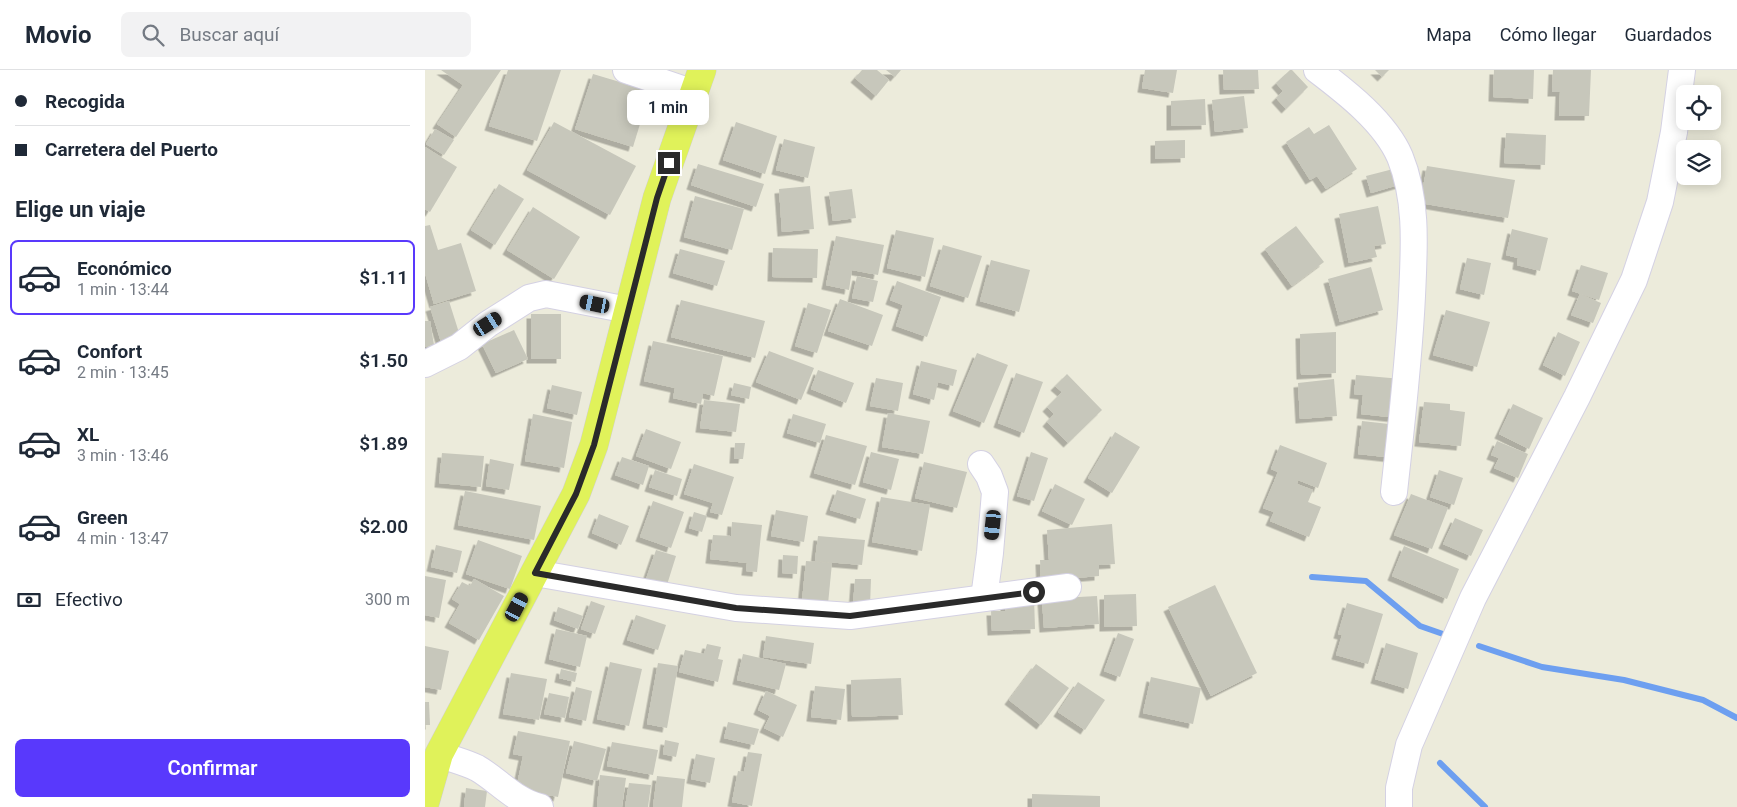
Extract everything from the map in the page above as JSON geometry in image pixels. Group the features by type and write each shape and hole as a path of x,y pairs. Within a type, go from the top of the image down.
{"main road":[{"path":"425,803 439,754 576,494 594,445 657,198 698,82"}],"street":[{"path":"627,70 698,82"},
{"path":"1317,70 1346,92 1381,128 1399,156 1407,179 1415,231 1404,408 1394,492"},
{"path":"1399,807 1399,788 1409,745 1473,598 1572,406 1634,280 1660,202 1674,132 1683,70"},
{"path":"425,364 459,346 488,324 529,298 546,294 628,310"},
{"path":"981,464 989,476 995,492 984,598"},
{"path":"535,573 736,608 850,616 1068,587"},
{"path":"439,754 477,768 505,789 534,806 540,807"}],"building":[{"path":"441,70 501,70 456,137 437,124 463,85"},
{"path":"508,70 561,70 537,141 489,126"},
{"path":"862,70 877,70 889,80 876,96 855,78"},
{"path":"886,70 901,70 895,77"},
{"path":"1145,70 1177,70 1173,93 1142,88"},
{"path":"1223,70 1258,70 1259,89 1224,90"},
{"path":"1290,70 1308,87 1286,109 1276,98 1283,91 1276,83"},
{"path":"1375,70 1389,70 1382,77"},
{"path":"1494,70 1534,70 1533,99 1493,97"},
{"path":"1553,70 1591,70 1589,116 1559,116 1560,92 1552,92"},
{"path":"593,74 650,91 633,147 575,129"},
{"path":"1244,96 1248,128 1215,132 1212,100"},
{"path":"1205,99 1206,125 1171,126 1171,101"},
{"path":"554,122 636,166 610,215 527,170"},
{"path":"736,122 777,136 765,174 723,160"},
{"path":"1329,125 1357,169 1326,189 1317,176 1310,180 1286,142 1309,127 1314,134"},
{"path":"435,129 454,140 444,155 426,144"},
{"path":"1506,133 1546,135 1545,165 1504,163"},
{"path":"784,139 815,147 808,178 776,170"},
{"path":"1185,140 1185,158 1155,159 1155,141"},
{"path":"425,147 457,167 430,212 425,209"},
{"path":"698,164 764,184 756,207 691,185"},
{"path":"1427,166 1515,180 1508,218 1420,203"},
{"path":"1401,167 1405,183 1371,193 1366,176"},
{"path":"499,184 524,199 495,245 471,230"},
{"path":"810,186 814,229 782,232 779,189"},
{"path":"852,189 856,218 833,221 829,192"},
{"path":"695,196 744,209 732,250 684,237"},
{"path":"1378,206 1386,244 1374,246 1377,257 1349,263 1339,214"},
{"path":"533,207 580,237 554,279 507,250"},
{"path":"430,225 438,250 461,243 476,291 434,304 425,273 425,226"},
{"path":"1296,226 1324,262 1292,286 1265,249"},
{"path":"1512,229 1548,238 1540,271 1517,265 1518,258 1506,255"},
{"path":"896,230 934,238 925,277 887,268"},
{"path":"836,236 884,245 878,275 852,270 849,290 826,285"},
{"path":"943,245 982,256 968,298 930,286"},
{"path":"773,248 818,249 817,278 772,277"},
{"path":"680,249 725,261 717,286 673,273"},
{"path":"1467,258 1491,263 1484,295 1460,289"},
{"path":"991,260 1030,270 1019,312 980,301"},
{"path":"1581,265 1608,273 1599,300 1572,291"},
{"path":"1371,267 1383,310 1340,322 1328,279"},
{"path":"857,276 878,281 873,302 852,298"},
{"path":"897,281 941,297 927,337 896,326 903,305 890,300"},
{"path":"1580,294 1601,303 1593,323 1571,315"},
{"path":"840,299 883,315 872,346 828,331"},
{"path":"681,300 765,321 755,358 671,337"},
{"path":"449,301 460,336 441,342 430,307"},
{"path":"808,303 831,310 817,353 795,346"},
{"path":"1446,310 1490,322 1477,367 1433,355"},
{"path":"531,314 561,314 561,359 531,359"},
{"path":"425,321 430,321 434,345 425,347"},
{"path":"514,330 528,359 496,373 482,344"},
{"path":"1336,332 1336,373 1301,375 1300,334"},
{"path":"1558,332 1580,342 1565,376 1543,365"},
{"path":"653,341 723,356 714,396 703,393 701,404 673,398 675,388 644,381"},
{"path":"769,351 814,368 801,400 756,382"},
{"path":"977,353 1008,365 984,423 953,411"},
{"path":"921,361 957,370 953,386 938,382 934,400 913,394"},
{"path":"818,370 854,383 846,403 811,389"},
{"path":"1016,373 1043,382 1024,433 998,423"},
{"path":"1067,374 1102,410 1068,443 1047,422 1054,414 1047,407 1062,392 1055,386"},
{"path":"1356,375 1402,379 1398,418 1361,414 1363,395 1354,394"},
{"path":"876,378 903,383 898,411 870,406"},
{"path":"1334,379 1337,416 1300,419 1298,383"},
{"path":"734,383 751,387 749,399 731,395"},
{"path":"552,385 582,392 577,415 547,408"},
{"path":"704,400 740,404 736,432 700,428"},
{"path":"1424,402 1450,404 1450,410 1465,412 1461,446 1419,442"},
{"path":"1513,404 1543,418 1529,449 1499,434"},
{"path":"888,413 930,421 923,454 882,447"},
{"path":"533,414 572,422 564,468 525,461"},
{"path":"793,414 826,424 820,443 787,433"},
{"path":"1362,421 1398,425 1394,458 1358,454"},
{"path":"646,429 681,442 671,469 636,456"},
{"path":"1115,432 1140,447 1112,493 1088,478"},
{"path":"826,435 867,446 855,485 814,473"},
{"path":"1497,441 1528,454 1518,478 1494,468 1499,458 1491,455"},
{"path":"735,443 745,443 743,459 734,459"},
{"path":"1280,445 1327,463 1318,488 1298,480 1297,484 1313,490 1308,502 1321,507 1309,537 1270,521 1274,512 1263,508 1278,472 1271,469"},
{"path":"871,452 899,459 891,490 863,482"},
{"path":"1031,452 1048,458 1034,501 1017,496"},
{"path":"442,453 484,456 481,487 439,483"},
{"path":"622,457 649,466 643,485 615,475"},
{"path":"490,459 514,464 509,490 486,486"},
{"path":"924,462 967,472 957,508 915,498"},
{"path":"694,464 734,477 722,515 710,512 713,503 684,494"},
{"path":"655,470 682,479 677,496 649,487"},
{"path":"1439,470 1463,478 1454,505 1430,497"},
{"path":"1055,484 1085,499 1072,525 1042,511"},
{"path":"837,490 866,499 860,519 830,510"},
{"path":"465,491 541,506 534,540 458,525"},
{"path":"1411,494 1448,508 1432,549 1394,535"},
{"path":"881,497 930,505 922,551 872,542"},
{"path":"653,501 684,512 671,548 640,537"},
{"path":"776,510 808,516 804,542 771,536"},
{"path":"694,512 707,516 702,532 689,528"},
{"path":"599,514 629,526 621,545 592,533"},
{"path":"1455,518 1483,530 1471,556 1443,544"},
{"path":"732,522 762,525 757,572 746,571 747,563 710,559 713,535 731,536"},
{"path":"1112,524 1115,564 1099,565 1099,576 1041,581 1040,560 1049,560 1047,530"},
{"path":"818,536 865,540 862,565 815,561"},
{"path":"478,540 522,556 510,589 466,574"},
{"path":"436,545 462,551 457,573 431,567"},
{"path":"1404,546 1459,569 1447,599 1392,576"},
{"path":"656,550 676,556 666,588 645,582"},
{"path":"783,555 798,556 797,574 782,573"},
{"path":"806,561 832,563 828,604 802,601"},
{"path":"425,576 446,580 439,618 425,615"},
{"path":"474,579 504,596 479,640 449,623 460,604 452,599 462,582 470,586"},
{"path":"855,579 871,579 870,606 853,605"},
{"path":"1215,585 1257,673 1211,696 1168,607"},
{"path":"1136,594 1137,626 1104,627 1104,595"},
{"path":"1097,596 1099,624 1044,628 1042,599"},
{"path":"1034,597 1035,629 992,631 991,611 1005,611 1005,598"},
{"path":"591,601 605,606 595,634 581,629"},
{"path":"1347,603 1383,614 1368,664 1336,655 1342,635 1338,634"},
{"path":"558,607 583,616 578,629 554,620"},
{"path":"636,615 666,625 658,650 627,640"},
{"path":"556,629 587,636 580,667 549,659"},
{"path":"1118,633 1134,639 1120,677 1104,671"},
{"path":"766,636 814,643 811,664 763,657"},
{"path":"1386,643 1418,653 1408,689 1375,679"},
{"path":"707,644 721,647 718,659 723,660 718,682 679,672 685,650 704,654"},
{"path":"425,646 449,651 441,690 425,687"},
{"path":"743,654 786,664 779,690 737,680"},
{"path":"610,662 642,669 629,726 597,719"},
{"path":"658,663 678,666 667,728 647,724"},
{"path":"1036,664 1069,688 1041,725 1009,700"},
{"path":"561,669 577,673 575,682 559,678"},
{"path":"511,673 547,679 539,720 503,714"},
{"path":"1151,677 1201,688 1193,724 1143,713"},
{"path":"901,678 903,715 852,717 851,680"},
{"path":"1078,682 1105,700 1085,730 1058,712"},
{"path":"815,686 845,689 841,720 811,717"},
{"path":"576,687 592,691 586,721 569,717"},
{"path":"766,691 797,705 783,737 764,728 770,716 758,710"},
{"path":"549,693 569,697 565,718 544,714"},
{"path":"425,702 429,702 430,725 425,725"},
{"path":"728,722 759,729 754,745 724,738"},
{"path":"518,731 570,741 558,797 516,789 523,756 513,754"},
{"path":"665,740 679,743 676,757 663,754"},
{"path":"574,741 606,749 597,781 566,773"},
{"path":"612,742 658,750 653,775 607,766"},
{"path":"748,752 762,754 752,806 732,802 738,771 744,772"},
{"path":"696,754 715,758 710,783 691,779"},
{"path":"600,775 626,778 622,807 597,807"},
{"path":"657,776 685,779 682,807 653,807"},
{"path":"629,783 651,785 648,807 625,807"},
{"path":"466,788 487,791 485,807 464,807"},
{"path":"1032,794 1100,796 1100,807 1032,807"}],"waterway":[{"path":"1312,577 1366,581 1420,626 1443,634"},
{"path":"1479,646 1542,667 1624,680 1703,700 1737,718"},
{"path":"1440,763 1485,807"}],"route":[{"path":"669,163 657,198 594,445 576,494 535,573 736,608 850,616 1034,592"}]}
